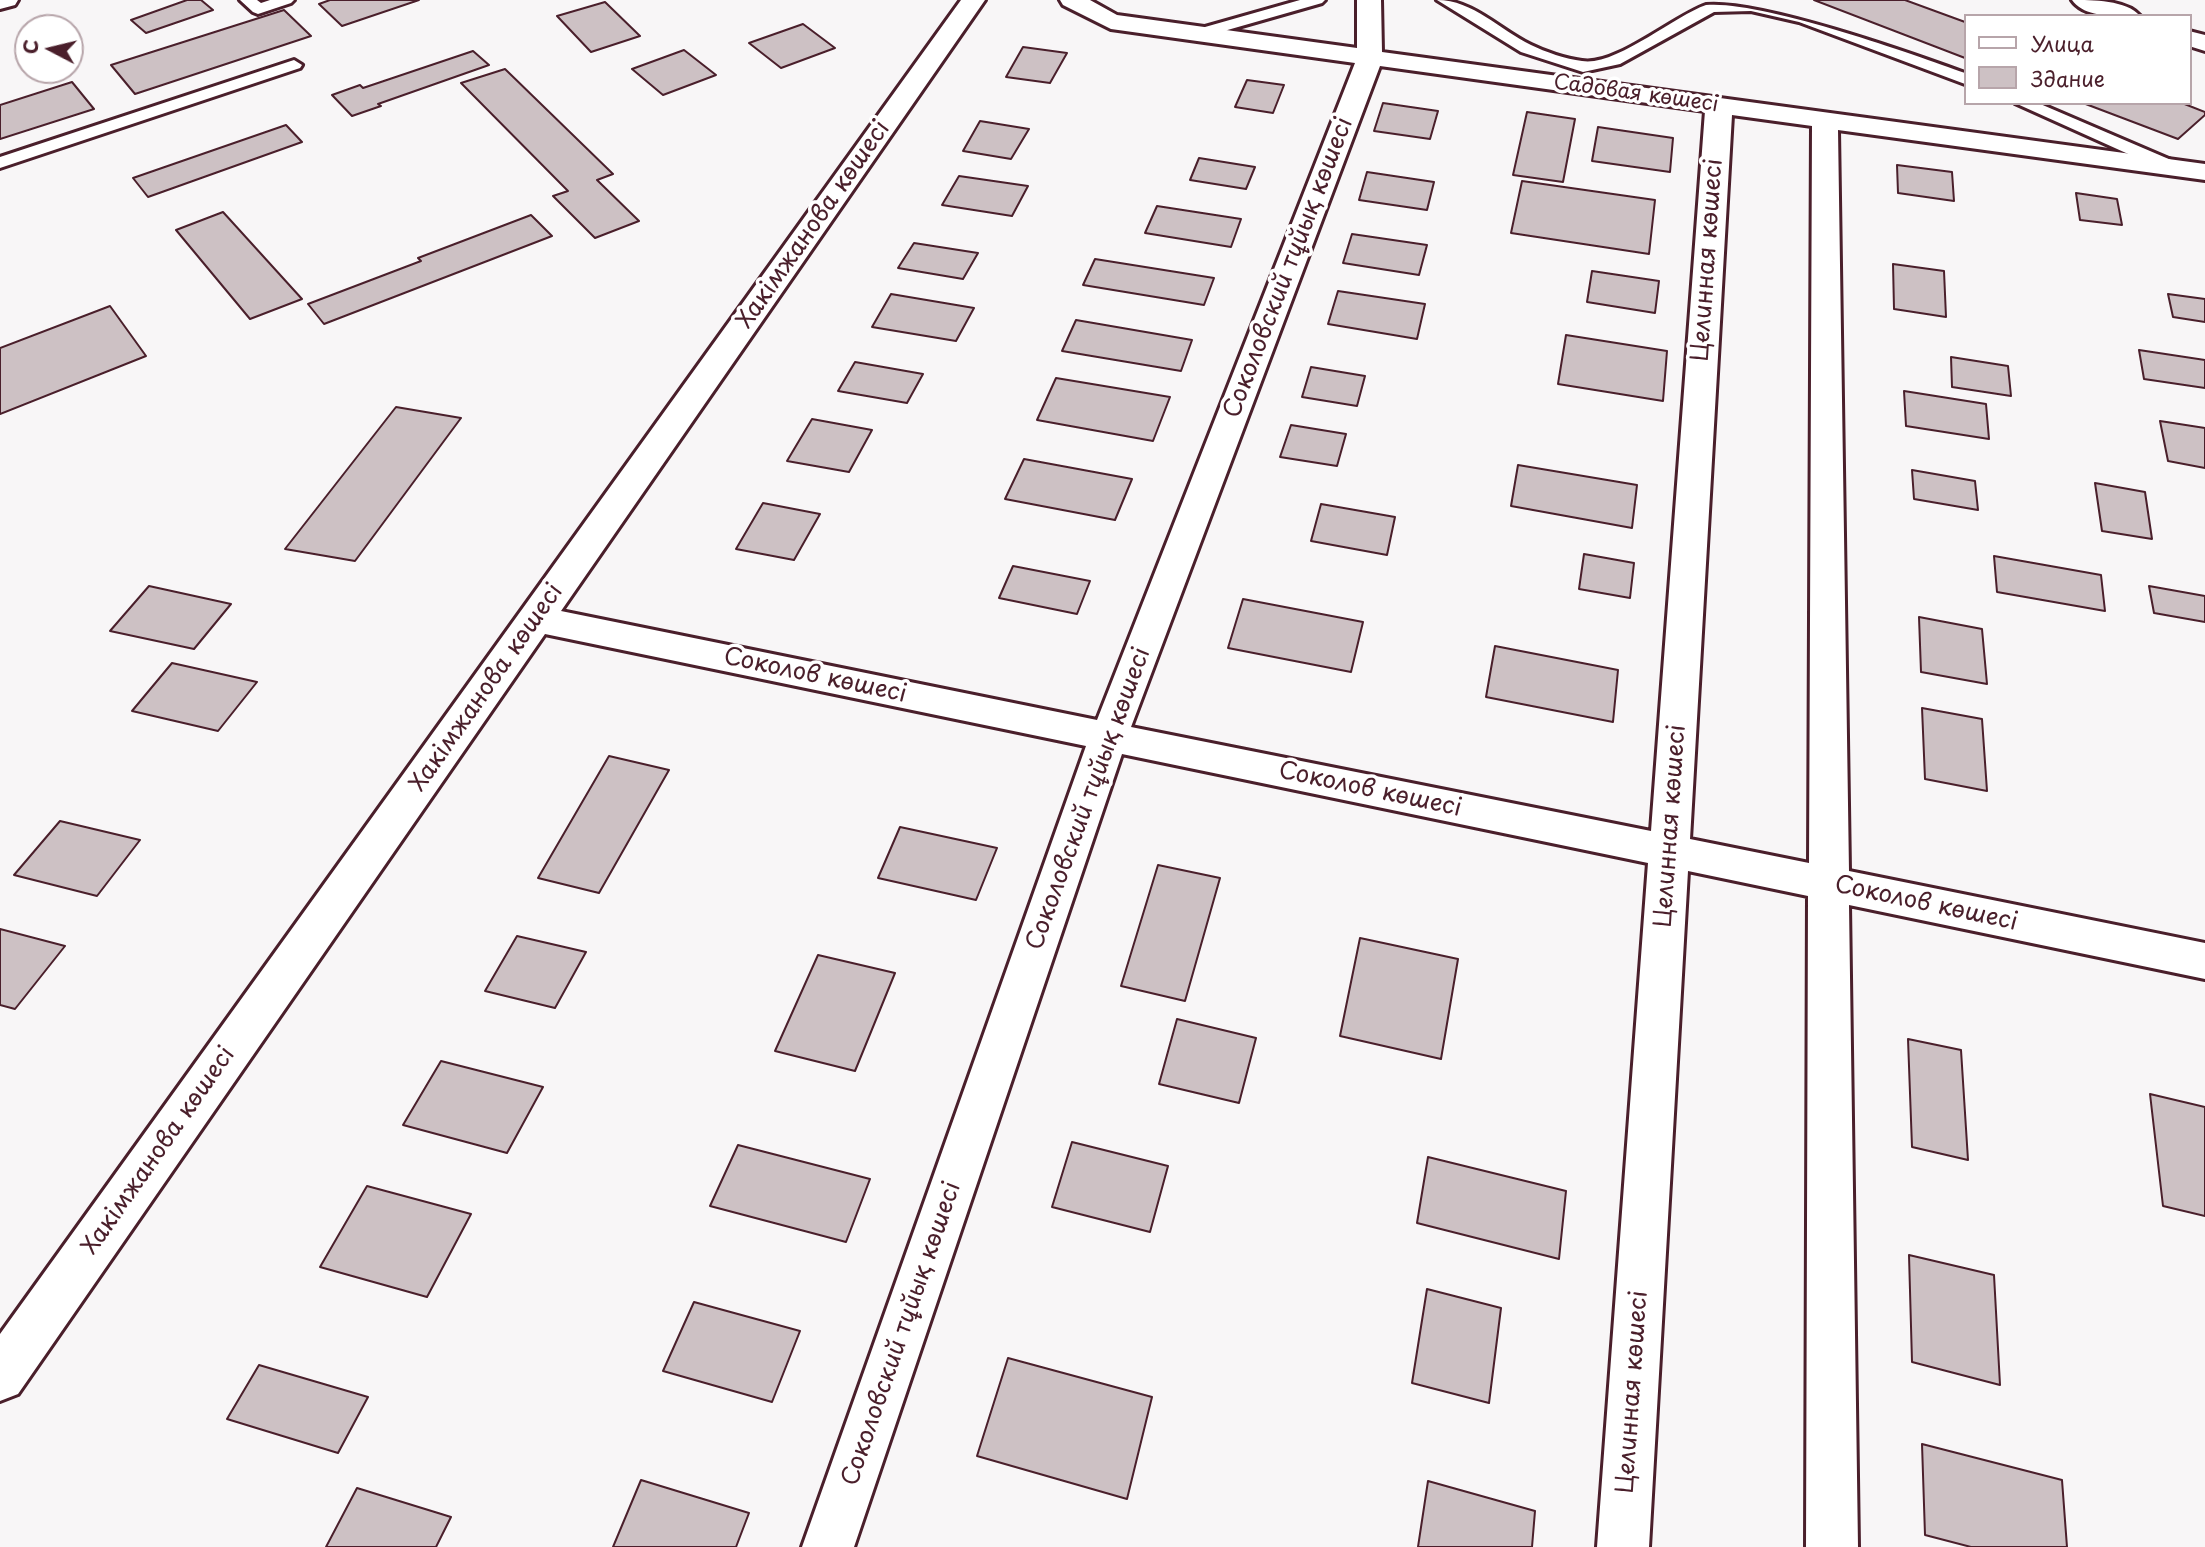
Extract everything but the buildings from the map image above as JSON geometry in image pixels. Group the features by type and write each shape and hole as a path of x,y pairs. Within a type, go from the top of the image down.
{"street":[{"path":"0,2 6,0"},
{"name":"Хакімжанова көшесі","path":"0,1376 973,0"},
{"name":"Садовая көшесі","path":"1072,0 1111,22 2205,172"},
{"path":"1369,0 1370,58"},
{"path":"2084,0 2122,14"},
{"name":"Соколовский тұйық көшесі","path":"828,1547 1109,736 1370,58"},
{"name":"Целинная көшесі","path":"1623,1547 1719,105"},
{"path":"1825,120 1832,1547"},
{"name":"Соколов көшесі","path":"535,619 2205,961"}],"lane":[{"path":"248,0 258,9 286,0"},
{"path":"1197,34 1317,0"},
{"path":"1445,0 1527,49 1583,67 1614,61 1711,8 1751,6 1804,19 1964,79"},
{"path":"0,163 294,65"},
{"path":"2029,105 2172,167"}]}
